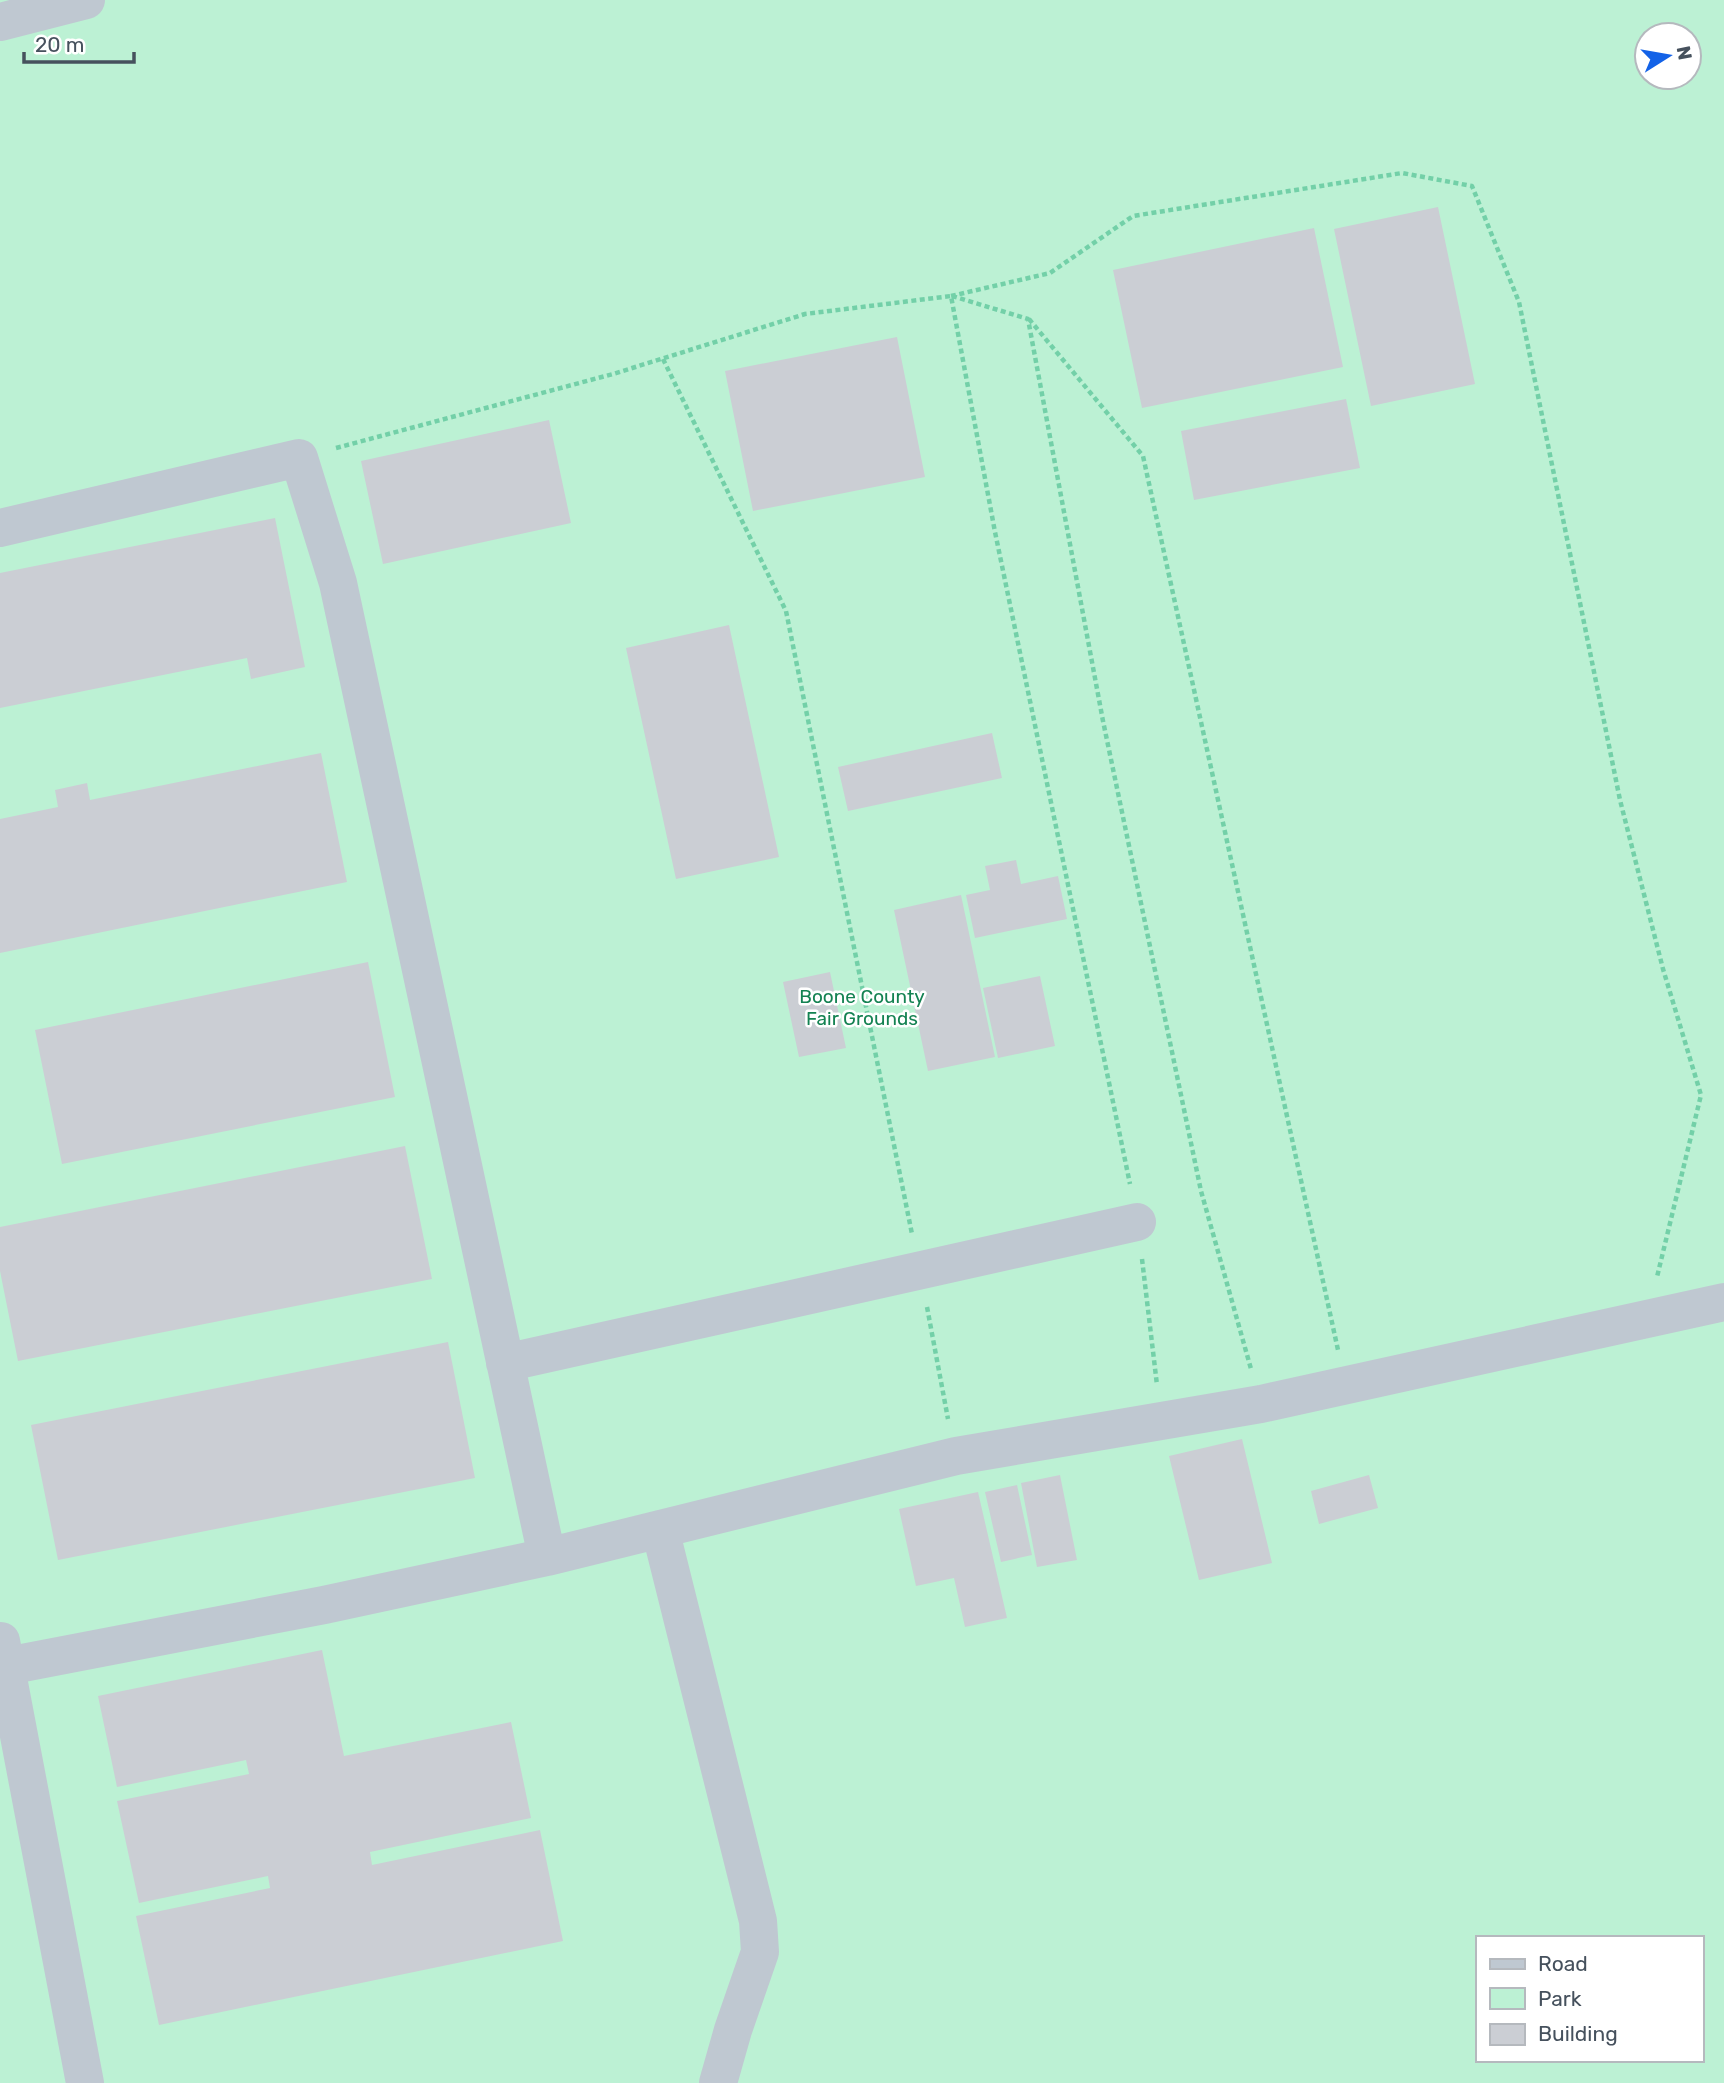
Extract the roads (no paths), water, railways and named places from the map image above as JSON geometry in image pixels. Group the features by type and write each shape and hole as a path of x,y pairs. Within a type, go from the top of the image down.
{"lane":[{"path":"0,22 86,0"},
{"path":"0,528 299,458 338,583 547,1557"},
{"path":"505,1363 1137,1222"},
{"path":"85,2083 2,1654 324,1605 547,1557 956,1456 1261,1404 1724,1302"},
{"path":"660,1529 758,1921 760,1952 718,2083"}],"park label":[{"name":"Boone County Fair Grounds","path":"862,1007"}]}
